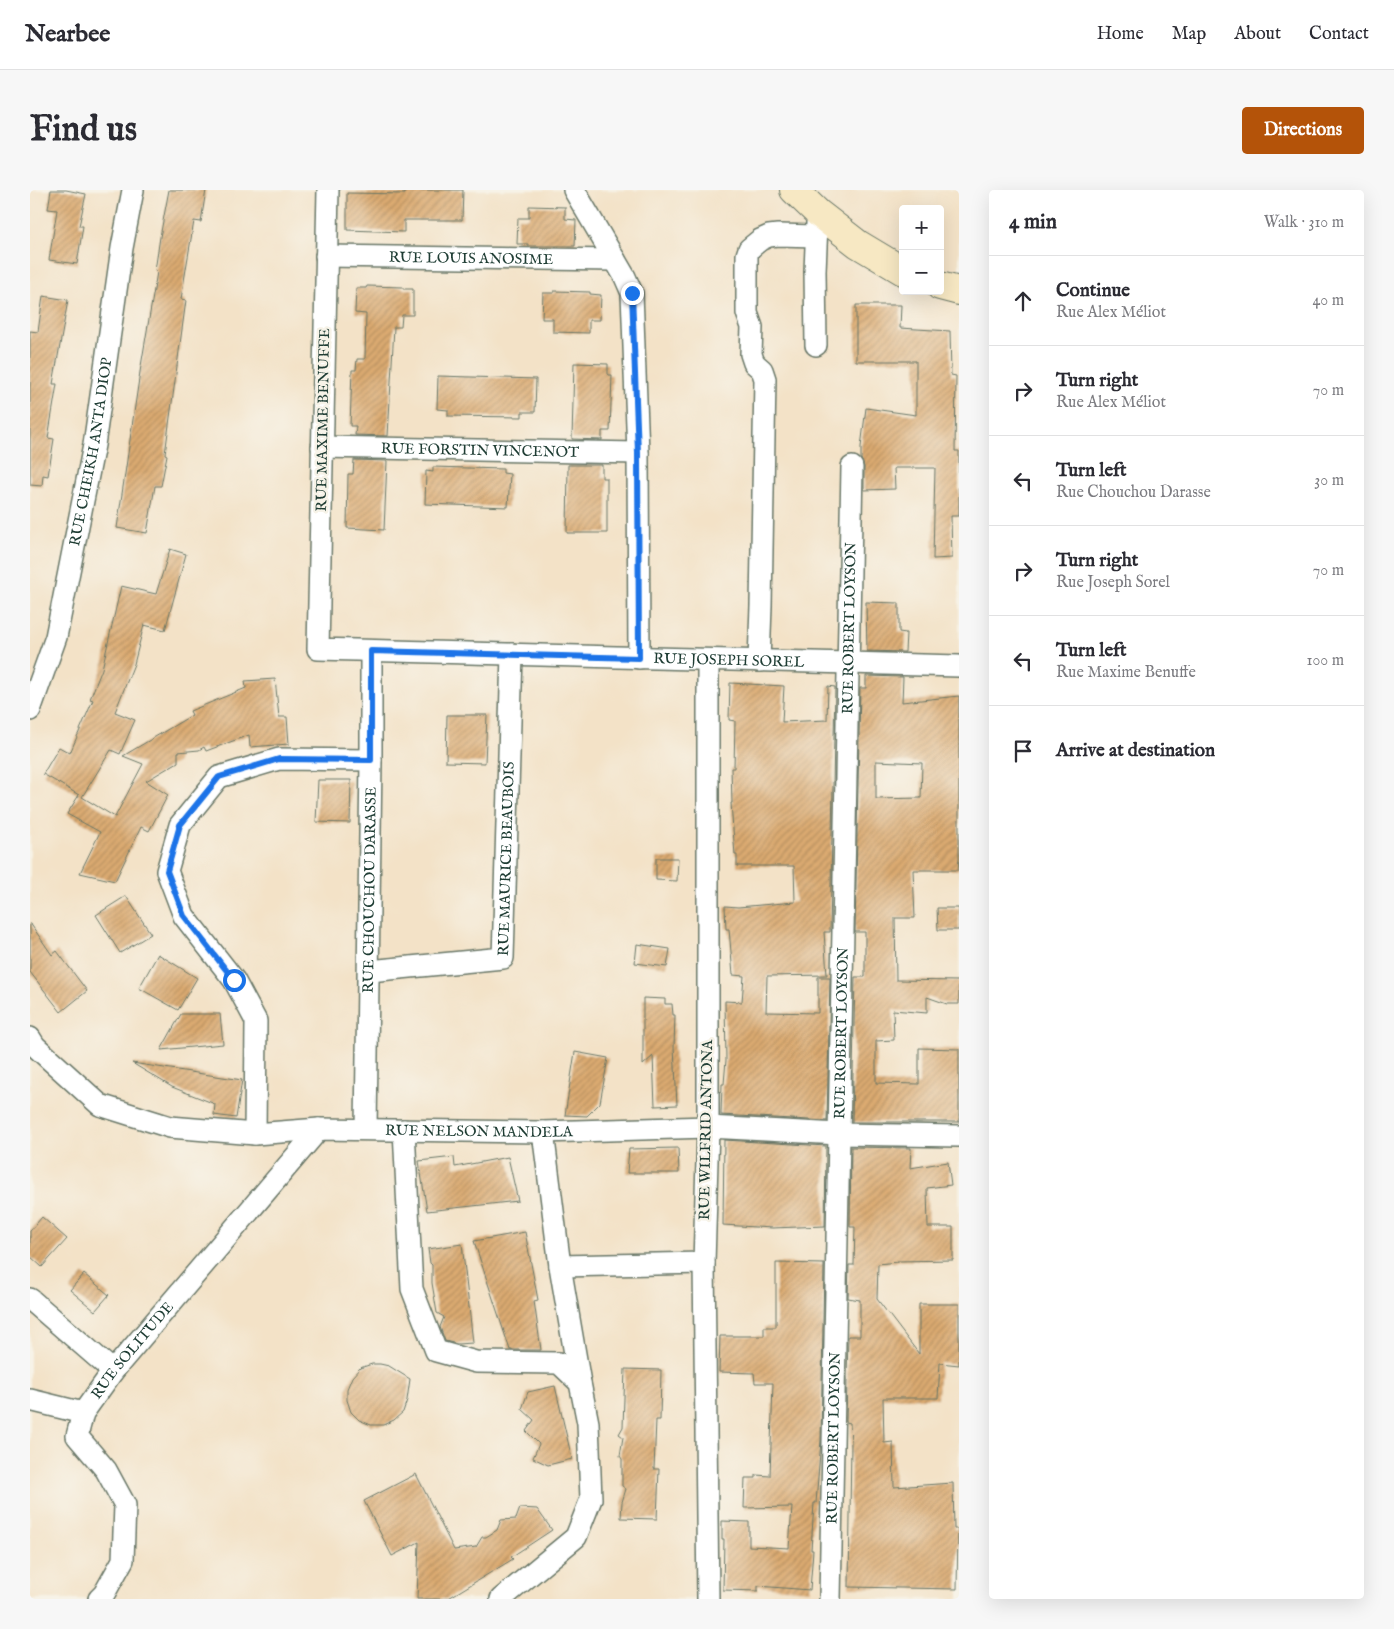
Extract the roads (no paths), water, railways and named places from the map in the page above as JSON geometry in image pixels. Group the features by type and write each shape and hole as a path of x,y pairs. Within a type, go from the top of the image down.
{"main road":[{"path":"794,190 817,225 858,244 899,268"},
{"path":"944,287 959,290"}],"street":[{"name":"RUE CHEIKH ANTA DIOP","path":"30,710 56,637 92,455 132,190"},
{"name":"RUE MAXIME BENUFFE","path":"318,649 328,190"},
{"path":"574,190 632,293 638,453 639,658"},
{"path":"759,661 765,378 762,370 754,363 751,354 752,327 747,313 747,255 753,244 770,236 817,225 814,271 816,345"},
{"name":"RUE LOUIS ANOSIME","path":"326,256 615,260"},
{"name":"RUE FORSTIN VINCENOT","path":"322,447 638,453"},
{"name":"RUE ROBERT LOYSON","path":"830,1599 852,467"},
{"name":"RUE JOSEPH SOREL","path":"318,649 959,666"},
{"name":"RUE CHOUCHOU DARASSE","path":"366,1129 371,651"},
{"name":"RUE MAURICE BEAUBOIS","path":"368,971 503,958 512,654"},
{"name":"RUE WILFRID ANTONA","path":"708,660 708,1128 704,1263 708,1599"},
{"path":"255,1134 256,1021 234,980 184,916 167,871 180,825 219,777 279,759 371,760"},
{"name":"RUE NELSON MANDELA","path":"30,1038 35,1046 100,1106 170,1127 255,1134 319,1129 543,1132 708,1128 839,1134 959,1136"},
{"name":"RUE SOLITUDE","path":"98,1599 104,1594 123,1560 125,1505 106,1470 77,1436 84,1413 113,1371 319,1129"},
{"path":"404,1130 412,1289 436,1351 476,1362 559,1363 580,1383"},
{"path":"501,1599 576,1537 591,1498 588,1422 560,1266 543,1132"},
{"path":"560,1266 704,1263"},
{"path":"30,1299 113,1371"},
{"path":"30,1400 84,1413"}]}
